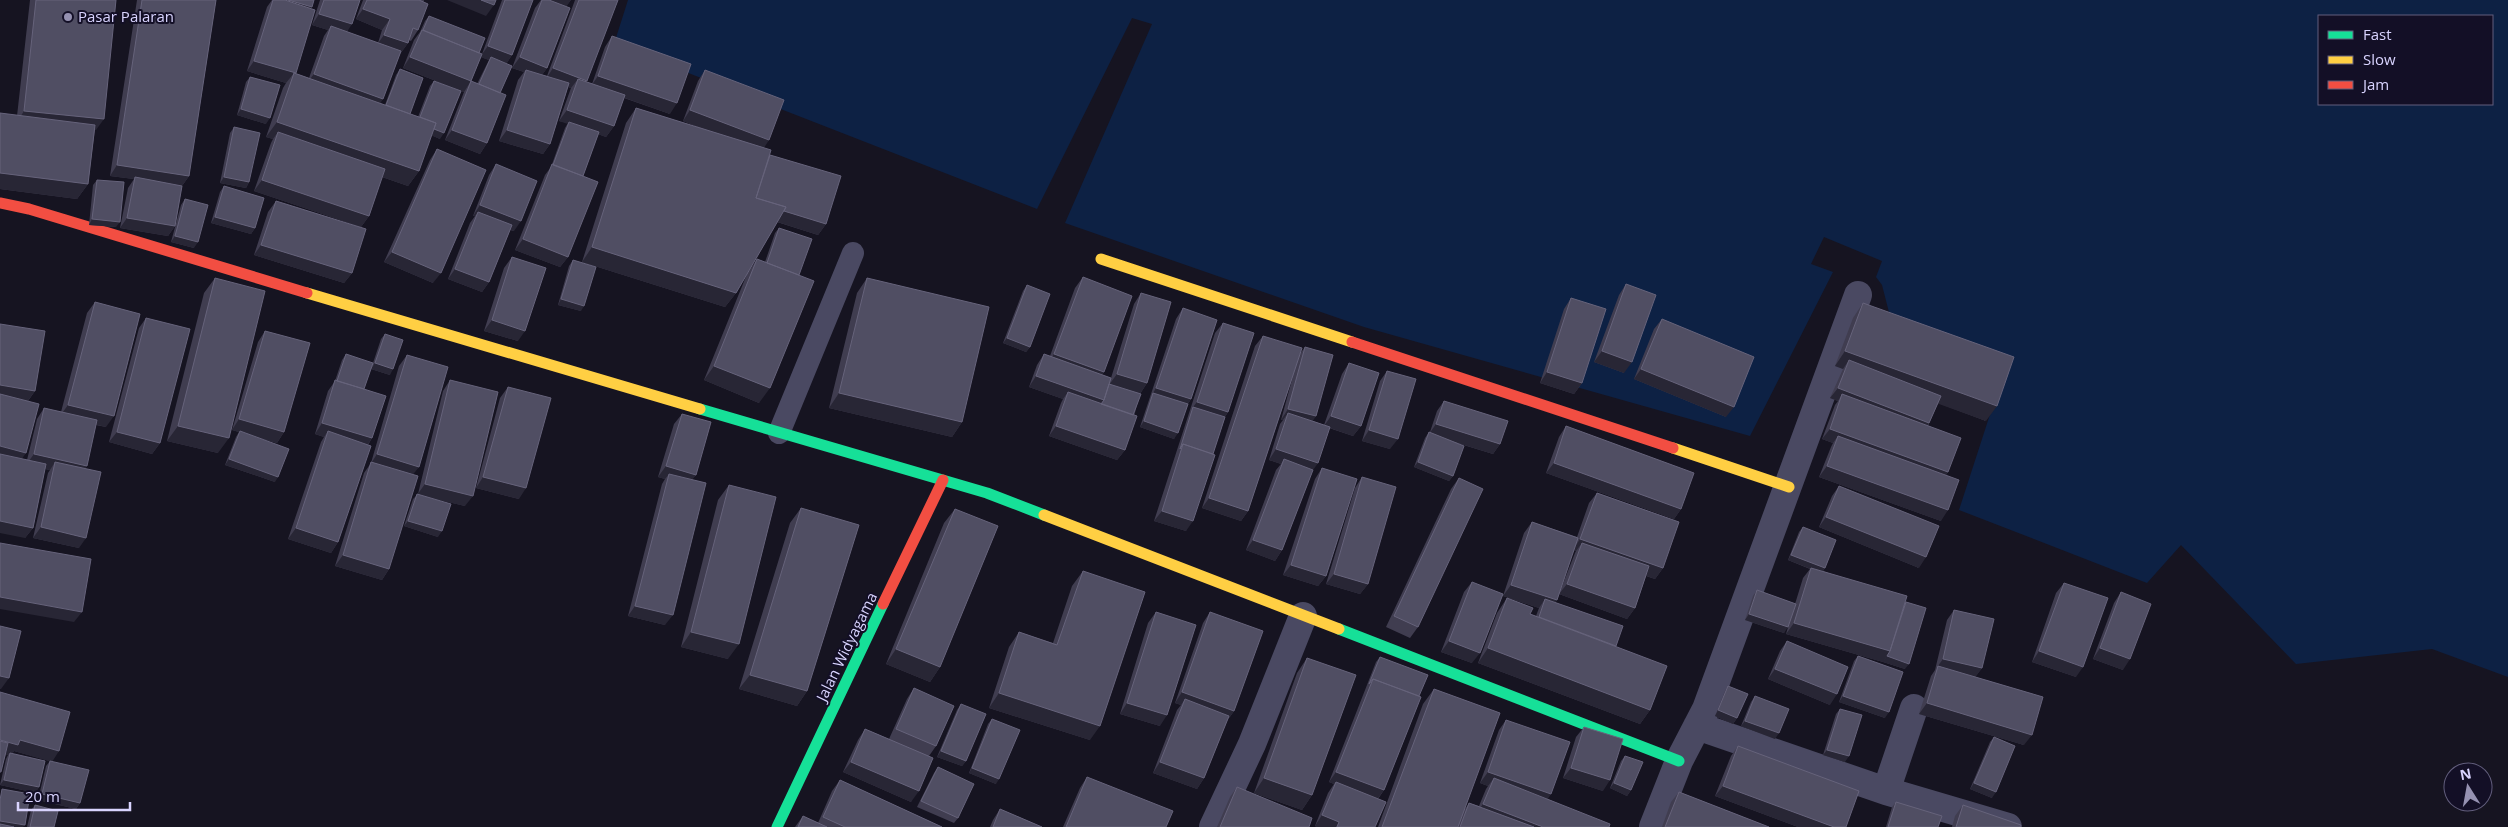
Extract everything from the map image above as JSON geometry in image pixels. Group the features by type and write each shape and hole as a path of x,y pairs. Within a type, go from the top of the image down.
{"street":[{"path":"0,204 29,209 778,433 987,493 1679,762"},
{"path":"1100,259 1789,486"},
{"path":"1653,827 1679,762 1706,709 1858,295"},
{"name":"Jalan Widyagama","path":"777,827 944,480"},
{"path":"1213,827 1252,744 1303,616"},
{"path":"1886,791 1914,708"},
{"path":"1697,726 1886,791 2008,827"}],"lane":[{"path":"778,433 853,253"}],"water":[{"path":"628,0 2508,0 2508,677 2432,649 2296,664 2181,545 2147,583 1959,510 2007,362 1891,320 1882,285 1876,277 1882,261 1824,237 1811,264 1833,272 1750,436 1364,327 1065,223 1152,24 1132,18 1037,209 614,44"}],"building":[{"path":"36,0 116,0 104,119 24,111"},
{"path":"142,0 216,0 189,176 117,165"},
{"path":"273,0 285,0 315,10 296,73 254,61"},
{"path":"288,0 314,0 312,7"},
{"path":"324,0 360,0 352,24 319,14"},
{"path":"367,0 419,0 428,4 418,30 413,28 408,43 384,35 390,19 363,9"},
{"path":"481,0 496,0 494,5"},
{"path":"505,0 533,0 512,55 488,46"},
{"path":"542,0 549,0 570,8 547,68 520,57"},
{"path":"579,0 618,0 587,81 553,68"},
{"path":"429,16 485,38 479,53 423,30"},
{"path":"331,26 401,51 383,99 314,74"},
{"path":"422,30 482,54 471,81 410,57"},
{"path":"612,36 691,64 677,103 598,76"},
{"path":"491,57 512,66 500,93 479,84"},
{"path":"400,69 423,78 410,114 386,105"},
{"path":"526,70 569,83 550,144 507,130"},
{"path":"705,70 784,100 769,140 690,110"},
{"path":"294,73 436,123 419,171 277,122"},
{"path":"250,77 280,85 270,118 241,109"},
{"path":"578,79 625,95 614,126 567,110"},
{"path":"434,81 461,91 444,133 434,129 436,123 420,117"},
{"path":"471,81 506,95 487,143 452,130"},
{"path":"636,108 771,150 756,198 786,207 736,293 592,247"},
{"path":"0,113 95,125 88,184 0,173"},
{"path":"569,122 599,132 583,176 553,165"},
{"path":"234,127 260,133 249,182 224,177"},
{"path":"278,132 385,169 369,216 262,180"},
{"path":"437,149 486,170 441,273 392,252"},
{"path":"770,155 841,176 826,224 784,211 786,207 756,198"},
{"path":"496,164 537,181 521,221 480,205"},
{"path":"552,164 598,182 568,257 523,239"},
{"path":"135,177 182,186 175,226 127,218"},
{"path":"97,180 124,182 120,222 92,219"},
{"path":"224,186 264,198 255,228 215,217"},
{"path":"185,199 208,205 198,242 175,236"},
{"path":"276,201 366,229 352,273 261,245"},
{"path":"478,212 512,225 489,282 455,269"},
{"path":"779,228 812,239 799,275 767,263"},
{"path":"512,257 546,268 525,331 492,320"},
{"path":"757,259 814,281 770,388 714,366"},
{"path":"573,260 596,267 584,306 561,299"},
{"path":"1083,277 1132,296 1104,372 1054,354"},
{"path":"215,278 265,291 229,438 178,426"},
{"path":"867,278 989,307 962,422 839,393"},
{"path":"1626,284 1656,295 1632,362 1602,351"},
{"path":"1027,285 1050,294 1030,347 1007,338"},
{"path":"1141,293 1171,302 1147,383 1117,374"},
{"path":"1571,298 1606,309 1582,383 1547,372"},
{"path":"95,302 140,314 114,416 68,405"},
{"path":"1863,303 2014,357 1997,406 1845,351"},
{"path":"1183,308 1217,320 1191,399 1156,388"},
{"path":"146,318 190,329 160,443 117,432"},
{"path":"1662,319 1754,357 1734,407 1641,369"},
{"path":"1223,323 1254,333 1228,412 1197,402"},
{"path":"0,324 45,331 35,391 0,385"},
{"path":"265,331 310,343 284,432 239,419"},
{"path":"385,334 403,340 393,369 375,363"},
{"path":"1263,336 1302,348 1248,511 1209,498"},
{"path":"1305,347 1333,355 1316,416 1288,409"},
{"path":"346,354 373,363 364,389 337,381"},
{"path":"1044,354 1111,378 1104,400 1036,376"},
{"path":"407,355 448,367 419,467 377,454"},
{"path":"1849,360 1941,396 1929,423 1838,388"},
{"path":"1349,363 1379,373 1361,426 1331,416"},
{"path":"1387,371 1416,379 1398,439 1369,430"},
{"path":"335,380 386,396 372,438 322,423"},
{"path":"450,380 498,392 473,496 425,484"},
{"path":"1109,384 1141,394 1133,415 1101,404"},
{"path":"508,387 551,398 526,488 483,477"},
{"path":"1068,392 1137,416 1125,450 1056,426"},
{"path":"1153,393 1188,404 1178,433 1144,421"},
{"path":"0,394 39,404 26,453 0,446"},
{"path":"1842,394 1961,438 1948,472 1830,429"},
{"path":"1444,401 1508,421 1500,444 1436,424"},
{"path":"1193,407 1225,417 1213,454 1183,444 1180,449"},
{"path":"44,408 97,420 87,466 34,454"},
{"path":"1288,413 1330,427 1318,463 1276,449"},
{"path":"682,414 711,422 696,475 666,466"},
{"path":"1566,426 1694,473 1681,509 1554,463"},
{"path":"240,431 289,449 278,477 229,459"},
{"path":"328,431 371,446 338,542 296,528"},
{"path":"1429,432 1464,446 1453,476 1418,462"},
{"path":"1838,436 1959,480 1948,510 1827,466"},
{"path":"1183,444 1215,455 1193,521 1162,511"},
{"path":"0,454 46,464 33,528 0,521"},
{"path":"1284,459 1313,470 1282,550 1253,540"},
{"path":"55,462 101,472 86,538 41,527"},
{"path":"371,462 418,476 389,569 343,555"},
{"path":"1322,468 1357,479 1326,576 1291,565"},
{"path":"669,474 706,483 673,615 635,606"},
{"path":"1362,477 1396,487 1368,584 1334,574"},
{"path":"1459,478 1483,489 1418,627 1394,616"},
{"path":"729,485 776,497 739,644 691,632"},
{"path":"1839,486 1939,526 1926,557 1826,517"},
{"path":"1597,493 1679,522 1663,568 1580,539"},
{"path":"417,494 451,504 442,531 408,521"},
{"path":"801,508 859,525 807,691 750,675"},
{"path":"955,509 998,526 940,667 896,649"},
{"path":"1532,522 1578,538 1557,600 1511,585"},
{"path":"1803,527 1836,540 1825,568 1791,555"},
{"path":"0,543 91,559 82,612 0,597"},
{"path":"1582,543 1649,566 1635,608 1567,584"},
{"path":"1811,568 1907,596 1890,651 1794,623"},
{"path":"1083,571 1145,592 1100,726 999,693 1019,632 1057,645"},
{"path":"1472,582 1503,594 1480,653 1449,641"},
{"path":"2064,583 2108,598 2083,667 2039,651"},
{"path":"1757,590 1796,604 1788,627 1749,614"},
{"path":"2121,592 2151,604 2130,659 2100,648"},
{"path":"1507,598 1533,608 1530,614 1667,666 1650,710 1488,648"},
{"path":"1545,599 1623,626 1616,646 1539,617"},
{"path":"1906,602 1926,608 1909,664 1887,656"},
{"path":"1954,610 1994,619 1982,668 1943,659"},
{"path":"1156,612 1196,625 1167,715 1127,703"},
{"path":"1210,612 1263,631 1234,711 1182,692"},
{"path":"0,626 21,631 9,678 0,676"},
{"path":"1787,641 1848,667 1837,694 1775,669"},
{"path":"1858,656 1903,672 1889,712 1843,696"},
{"path":"1380,657 1428,675 1419,696 1373,679 1369,684"},
{"path":"1307,658 1356,675 1312,795 1264,778"},
{"path":"1938,666 2043,697 2032,735 1927,703"},
{"path":"1373,679 1421,697 1384,790 1336,772"},
{"path":"1728,686 1748,694 1737,718 1718,710"},
{"path":"914,688 954,706 936,746 896,729"},
{"path":"1434,689 1500,713 1458,827 1382,827"},
{"path":"0,692 70,712 59,751 20,740 18,745 0,740"},
{"path":"1755,696 1789,709 1779,733 1745,721"},
{"path":"1185,699 1229,716 1204,778 1160,762"},
{"path":"961,704 986,714 966,761 941,751"},
{"path":"1840,709 1862,715 1849,756 1827,750"},
{"path":"992,719 1020,730 999,779 972,768"},
{"path":"1506,720 1570,742 1551,794 1488,772"},
{"path":"1584,727 1623,739 1610,780 1571,768"},
{"path":"865,729 933,758 919,791 851,762"},
{"path":"1994,737 2015,746 1996,792 1974,783"},
{"path":"0,741 8,743 1,772 0,772"},
{"path":"1738,746 1859,791 1846,827 1834,827 1723,786"},
{"path":"10,753 45,761 39,787 4,780"},
{"path":"1625,756 1643,762 1631,790 1614,783"},
{"path":"50,761 89,770 80,803 42,794"},
{"path":"938,767 974,784 958,818 921,801"},
{"path":"1087,777 1173,811 1166,827 1066,827"},
{"path":"1494,778 1610,824 1609,827 1543,827 1483,804"},
{"path":"840,780 942,827 845,827 823,817"},
{"path":"1336,782 1386,802 1375,827 1337,827 1339,822 1322,815"},
{"path":"1237,787 1312,818 1309,827 1220,827"},
{"path":"2,789 30,794 25,825 0,821"},
{"path":"1679,792 1769,827 1665,827"},
{"path":"1896,802 1942,816 1938,827 1888,827"},
{"path":"1469,803 1534,827 1460,827"},
{"path":"35,805 58,811 54,827 30,827"},
{"path":"1963,805 2021,825 2020,827 1956,827"},
{"path":"1000,809 1042,827 993,827"},
{"path":"803,816 827,827 798,827"},
{"path":"0,824 14,827 0,827"}],"traffic: fast":[{"path":"700,409 987,493 1044,515"},
{"path":"777,827 883,604"},
{"path":"1339,629 1679,761"}],"traffic: slow":[{"path":"1101,259 1352,342"},
{"path":"307,293 700,409"},
{"path":"1673,448 1789,487"},
{"path":"1044,515 1339,629"}],"traffic: jam":[{"path":"0,203 29,209 307,293"},
{"path":"1352,342 1673,448"},
{"path":"883,604 943,480"}],"place":[{"name":"Pasar Palaran","path":"68,17"}]}
